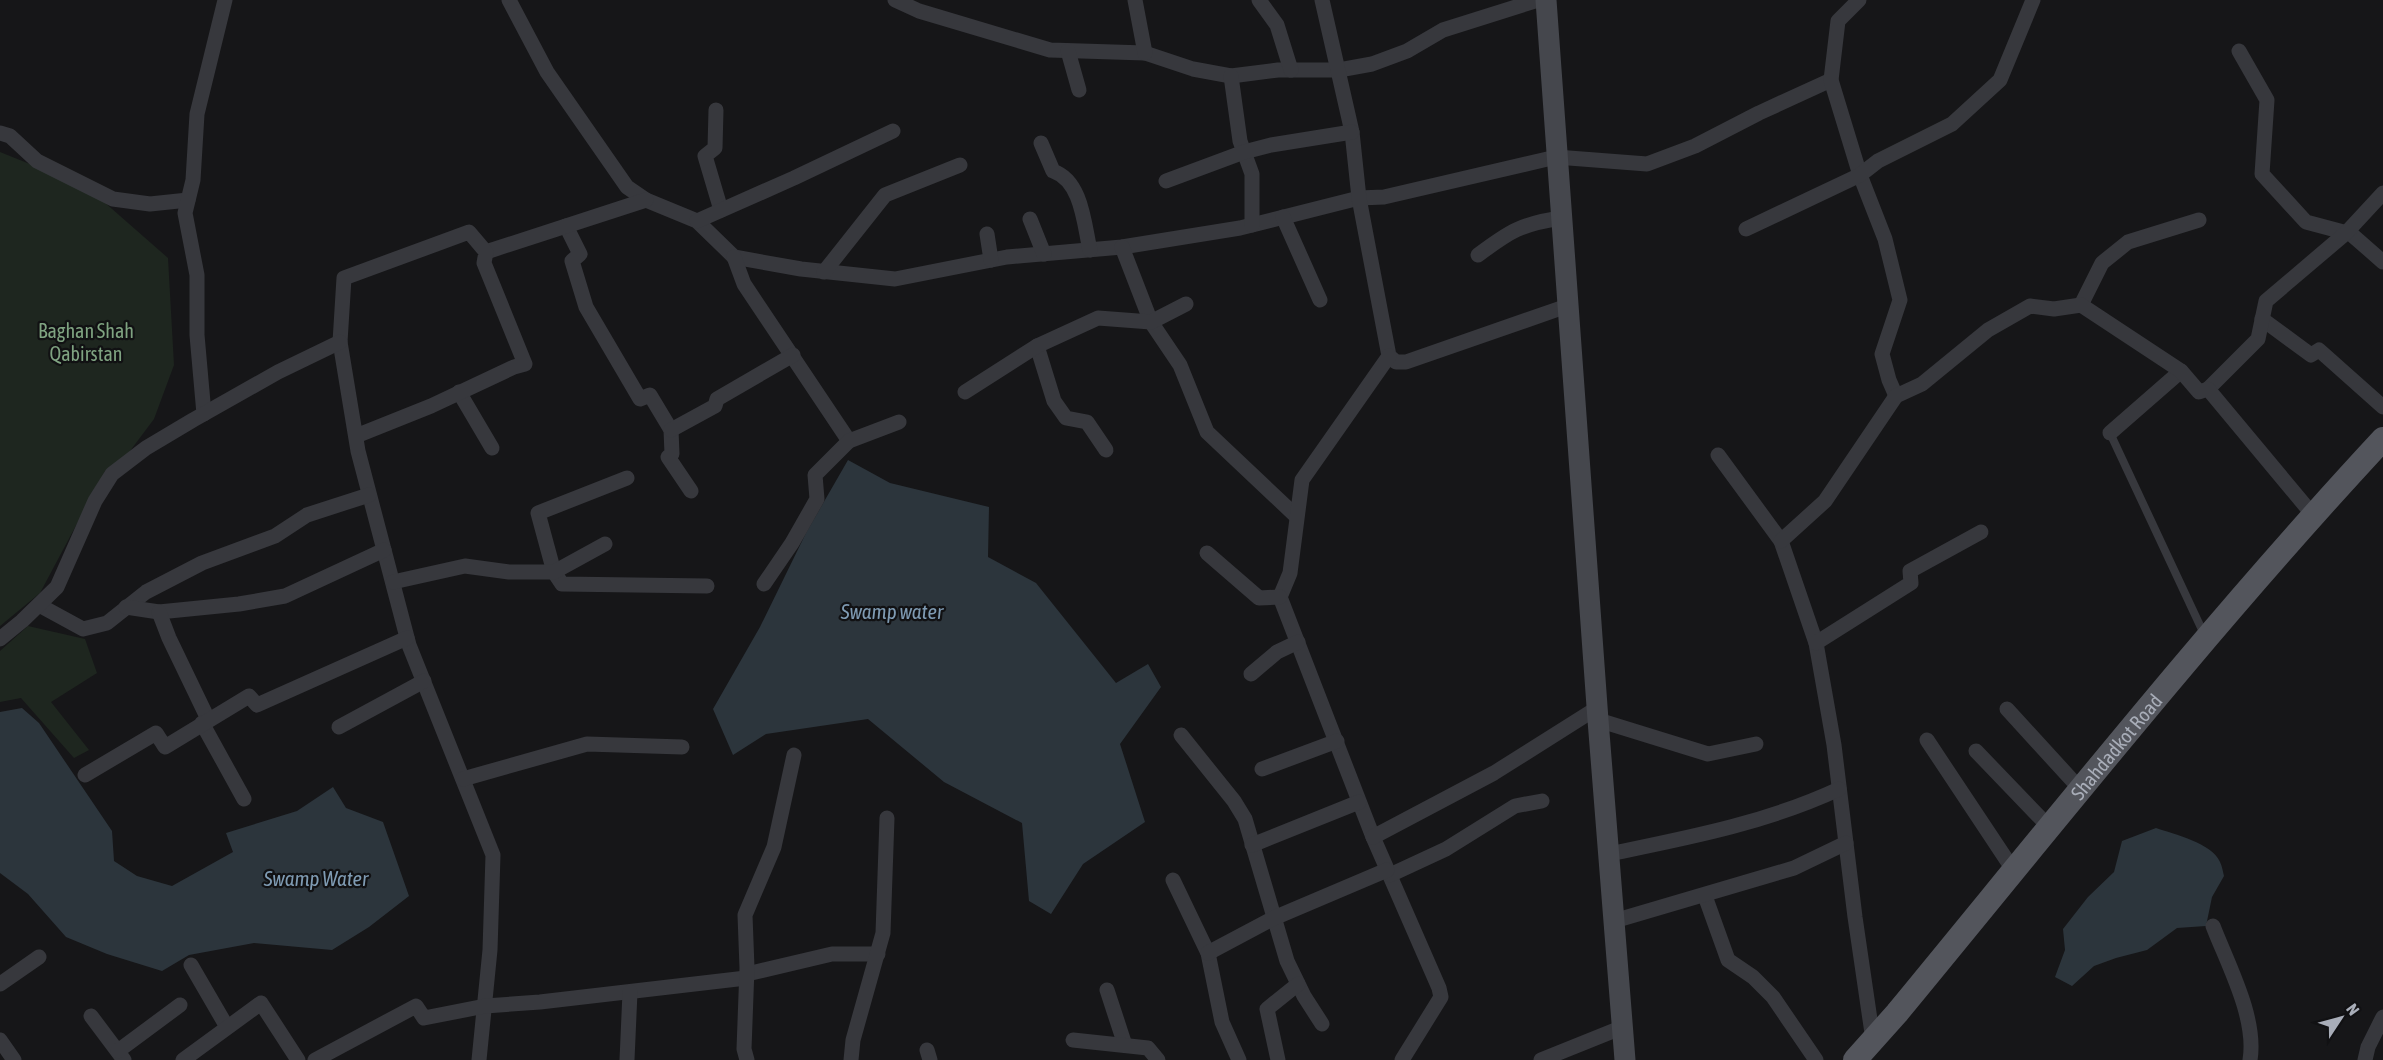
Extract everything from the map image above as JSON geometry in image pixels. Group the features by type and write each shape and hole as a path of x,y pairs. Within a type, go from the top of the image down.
{"main road":[{"path":"1546,0 1597,714 1625,1060"},
{"name":"Shahdadkot Road","path":"1855,1060 1874,1040 2206,638 2383,439"}],"street":[{"path":"204,414 197,335 197,275 185,213 193,180 197,114 225,0"},
{"path":"509,0 547,72 627,187 646,200 697,221 734,257 744,284 849,441"},
{"path":"895,0 920,11 1050,50 1145,53 1193,69 1231,76 1291,70 1339,70 1381,61 1407,51 1443,30 1538,0"},
{"path":"1135,0 1145,53"},
{"path":"1259,0 1277,25 1291,70"},
{"path":"1322,0 1352,132 1359,198 1389,356 1396,362 1406,362 1567,306"},
{"path":"1858,0 1838,21 1831,80 1860,175 1885,239 1900,300 1882,354 1896,396"},
{"path":"1746,229 1860,175 1878,161 1952,124 2000,80 2033,0"},
{"path":"1068,51 1079,90"},
{"path":"2239,51 2267,100 2262,174 2306,222 2351,234 2383,262"},
{"path":"1231,76 1240,141 1252,174 1252,225"},
{"path":"734,257 824,272 895,279 991,260 1122,247 1252,225 1359,198 1384,197 1556,158 1647,164 1695,146 1831,80"},
{"path":"716,110 715,148 705,156 721,210"},
{"path":"697,221 893,131"},
{"path":"1166,181 1244,152 1271,145 1352,132"},
{"path":"0,133 10,136 37,161 113,199 150,204 188,200"},
{"path":"1041,143 1053,171 1063,175 1074,189 1090,250"},
{"path":"824,272 885,195 960,165"},
{"path":"1781,541 1825,501 1896,396 1922,384 1988,330 2030,306 2054,309 2080,305 2181,371 2199,392 2208,389 2258,339 2266,301 2346,233 2383,193"},
{"path":"486,252 646,200"},
{"path":"1283,217 1320,300"},
{"path":"1478,255 1510,231 1534,222 1561,218"},
{"path":"1030,219 1044,254"},
{"path":"2080,305 2102,263 2128,242 2199,220"},
{"path":"566,226 580,254 572,261 586,307 640,399 650,395 671,430 672,454 668,457 691,491"},
{"path":"479,1060 490,950 493,855 407,638 369,495 340,342 344,278 469,232 486,252"},
{"path":"987,234 991,260"},
{"path":"1122,247 1151,322 1180,365 1207,432 1296,516"},
{"path":"356,436 525,364 484,263 486,252"},
{"path":"965,392 1037,346 1098,318 1151,322 1186,304"},
{"path":"2262,319 2311,355 2319,350 2383,407"},
{"path":"0,639 57,587 95,501 112,474 146,448 204,414 278,372 340,342"},
{"path":"1037,346 1054,401 1066,418 1087,422 1106,450"},
{"path":"671,430 715,406 717,399 792,355"},
{"path":"1389,356 1302,480 1290,573 1280,597 1373,837 1439,988 1441,997 1402,1060"},
{"path":"2110,433 2181,371"},
{"path":"2208,389 2313,515"},
{"path":"459,392 492,448"},
{"path":"764,584 792,543 817,499 815,476 849,441 899,422"},
{"path":"1718,455 1781,541 1816,642 1874,1040"},
{"path":"627,478 538,513 554,572 562,584 707,586"},
{"path":"39,605 83,629 107,623 146,592 201,562 275,536 307,515 369,495"},
{"path":"1816,642 1911,583 1910,571 1981,532"},
{"path":"393,582 465,566 509,572 554,572 604,544"},
{"path":"126,607 159,612 239,604 285,596 384,550"},
{"path":"1207,553 1259,598 1280,597"},
{"path":"159,612 205,721 244,799"},
{"path":"85,775 156,733 165,747 249,696 257,705 407,638"},
{"path":"1251,674 1277,652 1298,642"},
{"path":"339,727 424,681"},
{"path":"2007,709 2081,790"},
{"path":"1373,837 1494,773 1597,714 1708,754 1756,744"},
{"path":"1181,735 1234,801 1245,819 1287,961 1322,1024"},
{"path":"1927,740 2014,871"},
{"path":"1262,769 1336,741"},
{"path":"463,779 587,744 682,747"},
{"path":"1976,750 2050,828"},
{"path":"747,1060 744,1049 747,976 745,915 774,847 794,755"},
{"path":"1609,854 1716,831 1776,815 1839,789"},
{"path":"1208,953 1274,918 1446,849 1515,806 1542,801"},
{"path":"1252,845 1359,802"},
{"path":"851,1060 853,1040 883,933 887,818"},
{"path":"1614,921 1794,868 1846,843"},
{"path":"1173,880 1208,953 1222,1022 1239,1060"},
{"path":"1705,896 1728,960 1753,976 1773,997 1816,1060"},
{"path":"2213,926 2247,1012 2252,1053 2250,1060"},
{"path":"315,1060 416,1006 424,1018 484,1006 630,992 747,976 832,954 878,954"},
{"path":"0,984 39,957"},
{"path":"191,965 227,1028"},
{"path":"1278,1060 1268,1009 1298,984"},
{"path":"1107,990 1125,1046"},
{"path":"627,1060 630,992"},
{"path":"183,1060 261,1003 298,1060"},
{"path":"91,1016 121,1056 180,1005"},
{"path":"2365,1060 2368,1047 2383,1017"},
{"path":"1541,1060 1623,1027"},
{"path":"0,1040 14,1060"},
{"path":"1073,1040 1148,1048 1158,1060"}],"lane":[{"path":"2110,433 2206,638"}],"green space":[{"name":"Baghan Shah Qabirstan","path":"0,152 87,187 168,258 174,365 154,419 127,455 105,471 40,593 0,626"},
{"path":"28,626 85,639 97,673 51,702 89,750 74,758 21,698 0,702 0,651"}],"water":[{"name":"Swamp water","path":"848,460 890,483 989,507 988,557 1036,583 1116,683 1148,664 1161,687 1120,744 1145,822 1083,864 1051,914 1029,901 1022,823 944,782 868,719 766,734 733,755 713,709 760,627 806,533"},
{"name":"Swamp Water","path":"22,708 39,723 112,831 114,861 137,876 172,886 233,852 226,833 297,811 333,787 346,808 383,822 409,896 369,927 332,950 254,943 189,955 162,971 107,954 66,937 28,894 0,873 0,712"},
{"path":"2156,828 2201,844 2216,855 2220,862 2224,876 2212,897 2206,926 2177,928 2147,950 2094,966 2072,986 2055,977 2065,950 2063,929 2088,897 2114,872 2122,841"}]}
